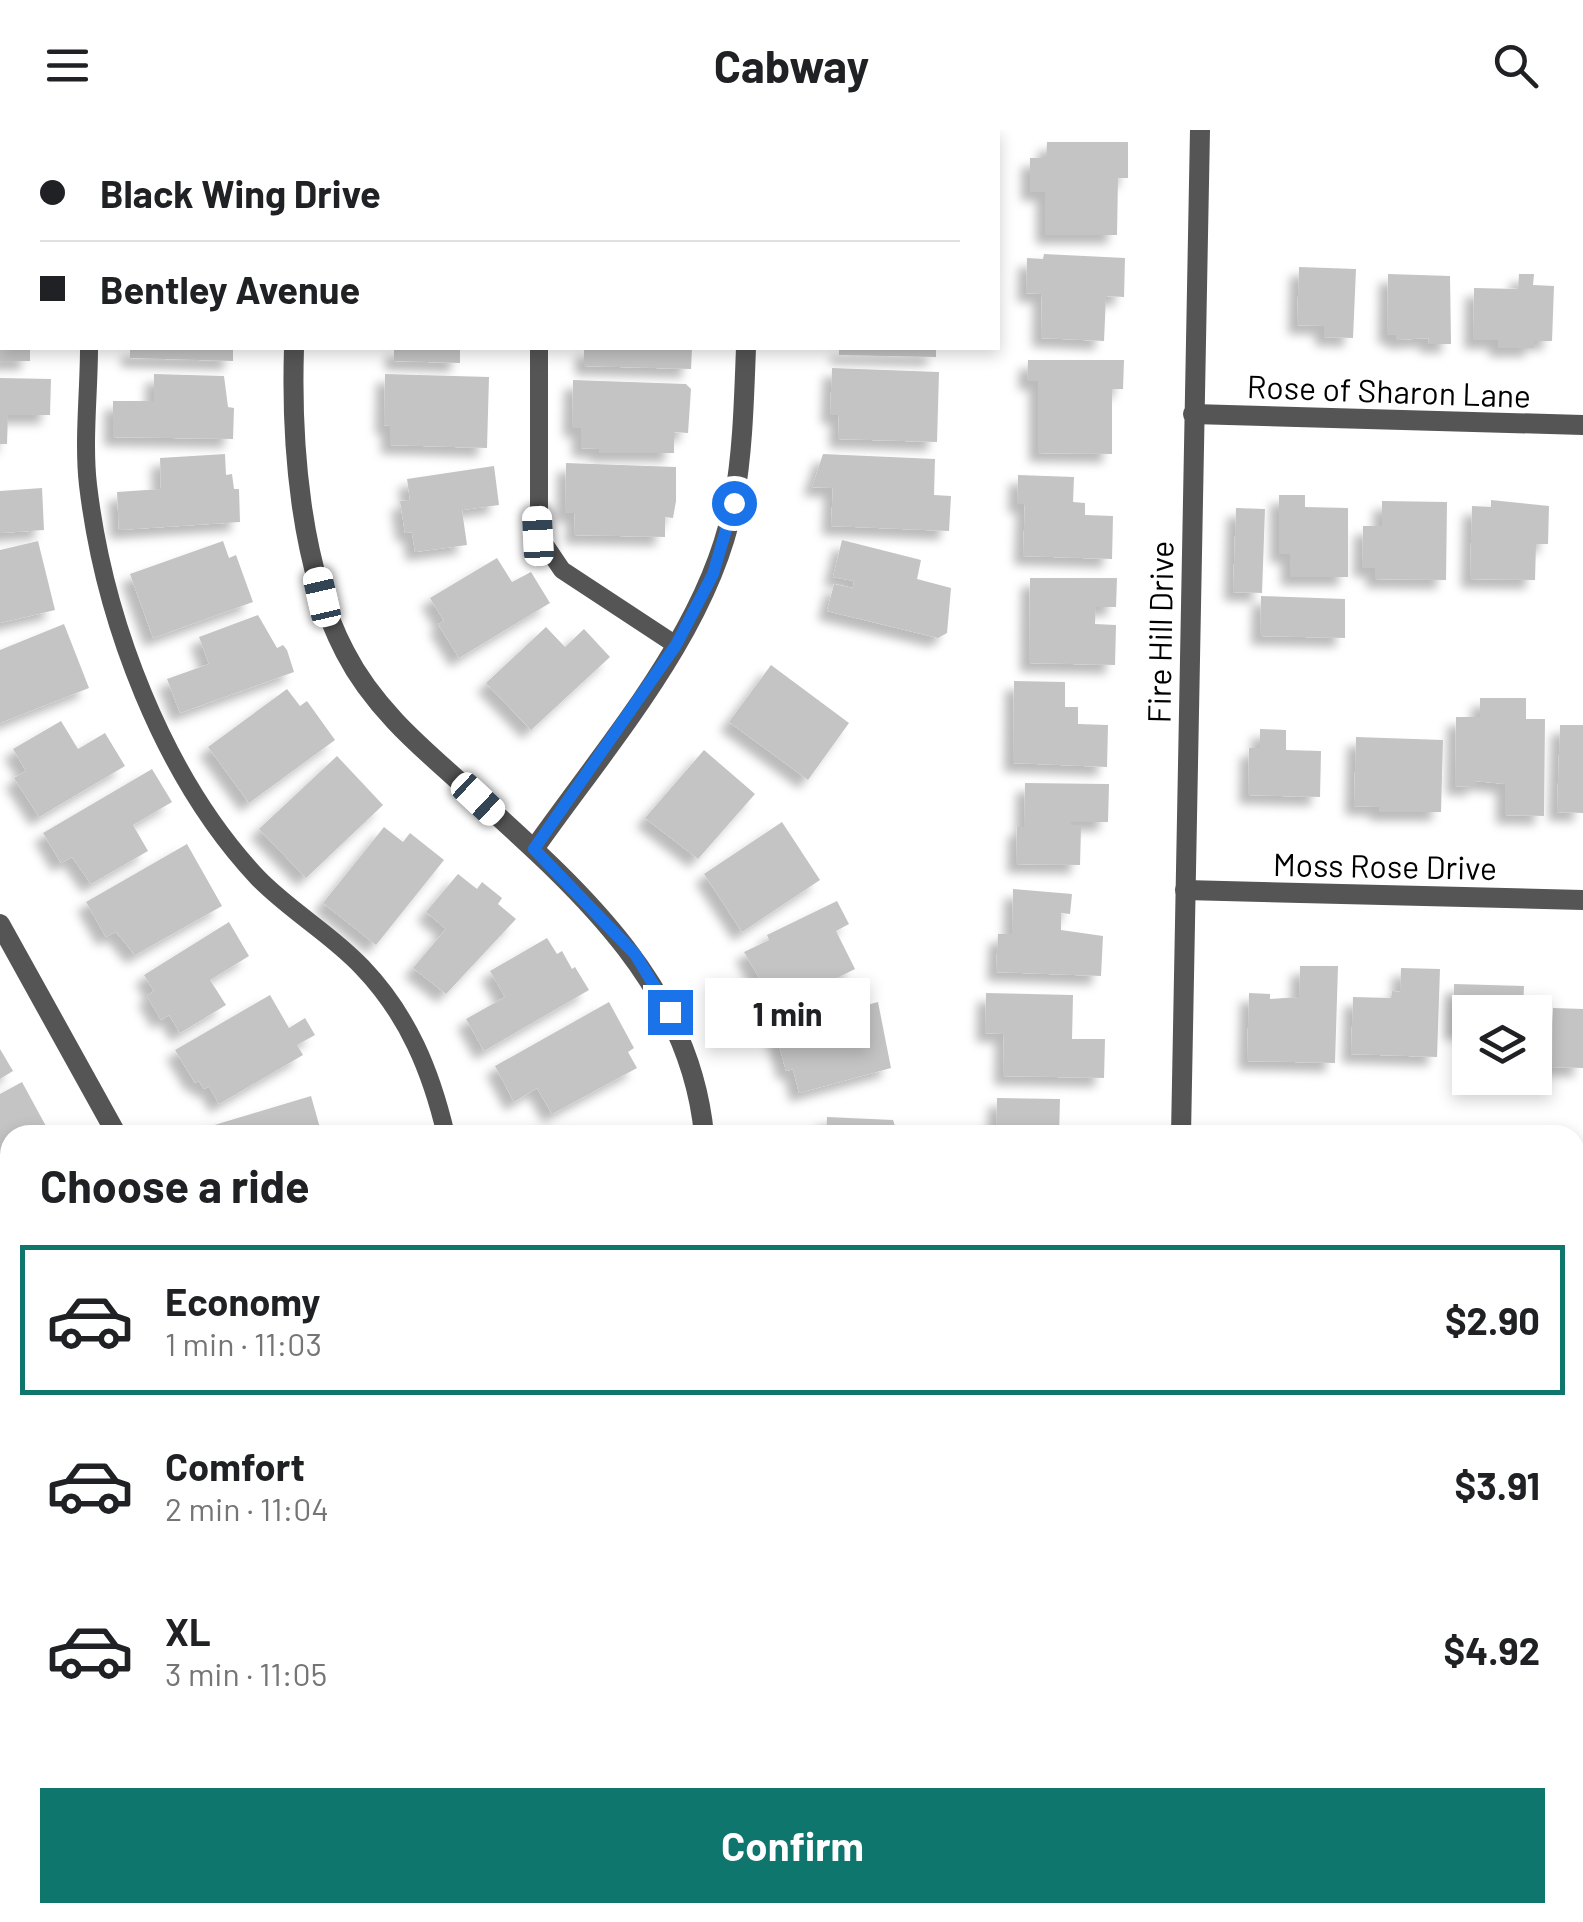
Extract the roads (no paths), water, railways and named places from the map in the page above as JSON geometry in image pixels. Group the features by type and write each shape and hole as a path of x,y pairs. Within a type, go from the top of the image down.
{"street":[{"name":"Fire Hill Drive","path":"1181,1125 1200,130"},
{"path":"294,350 292,388 308,538 322,597 346,654 395,724 534,849 635,954 670,1012 689,1056 702,1125"},
{"path":"534,849 676,645 713,574 734,503 746,350"},
{"name":"Rose of Sharon Lane","path":"1193,414 1583,425"},
{"name":"Moss Rose Drive","path":"1184,890 1583,900"},
{"path":"0,924 111,1125"}],"lane":[{"path":"90,350 87,482 109,601 142,690 193,789 258,877 362,967 407,1024 433,1078 444,1125"},
{"path":"539,350 538,536 562,570 676,645"}]}
